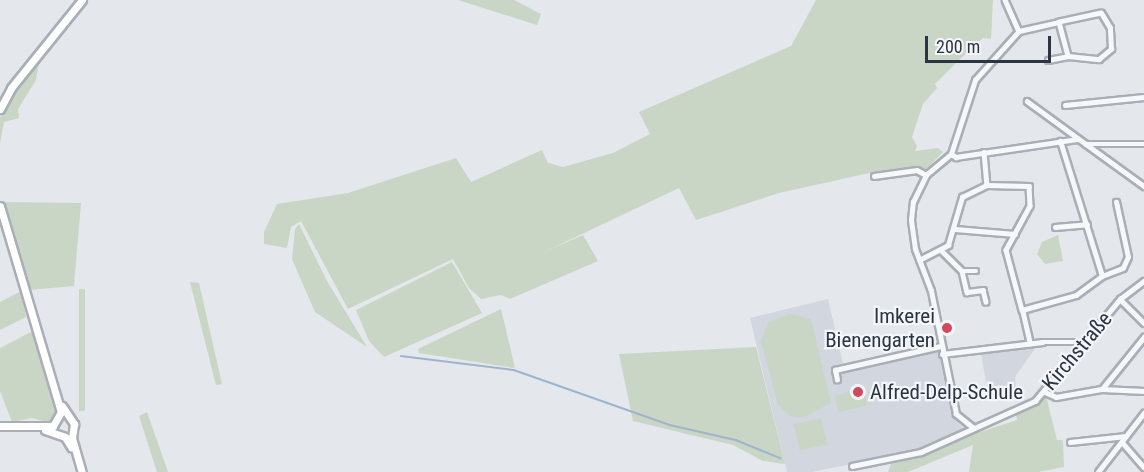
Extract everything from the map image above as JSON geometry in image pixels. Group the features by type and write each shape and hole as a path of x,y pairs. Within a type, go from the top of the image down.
{"street":[{"path":"0,109 11,88 82,0"},
{"path":"1005,0 1019,31"},
{"path":"974,429 956,414 940,346 931,291 919,260 911,212 926,175 951,154 975,81 1019,31 1101,13 1110,28 1112,40 1106,56 1068,56 1048,60"},
{"path":"1059,22 1068,56"},
{"path":"1065,105 1144,97"},
{"path":"1027,101 1144,186"},
{"path":"951,154 956,157 1078,139"},
{"path":"1060,141 1102,276"},
{"path":"1086,144 1144,144"},
{"path":"984,152 987,185"},
{"path":"873,176 917,170 926,175"},
{"path":"919,260 942,251 955,229 962,197 987,185 1029,186 1030,206 1016,235 1012,236 1007,253 1030,344"},
{"path":"1022,310 1076,295 1102,276 1123,268 1128,257 1116,202"},
{"path":"0,206 58,395 60,423 68,436 82,472"},
{"path":"1055,227 1087,224"},
{"path":"955,229 1016,235"},
{"path":"942,251 962,271 967,292 983,290 986,302"},
{"path":"962,271 976,271"},
{"name":"Kirchstraße","path":"852,466 904,457 974,429 1045,392 1120,299 1144,281"},
{"path":"1120,299 1144,323"},
{"path":"1102,389 1144,337"},
{"path":"942,354 1030,344 1085,342"},
{"path":"837,380 835,370 940,346"},
{"path":"1045,392 1056,397 1102,389 1144,391"},
{"path":"1098,472 1144,413"},
{"path":"0,426 60,423 75,427 68,436"},
{"path":"1070,442 1126,436"},
{"path":"1122,442 1144,467"}],"shaded area":[{"name":"Alfred-Delp-Schule","path":"828,299 843,364 937,343 955,420 965,430 919,451 811,472 787,472 750,318"},
{"path":"1036,347 1015,377 1016,387 993,395 990,381 986,382 981,354"}],"green space":[{"path":"458,0 514,0 541,14 537,25"},
{"path":"816,0 993,0 991,39 983,38 958,61 935,84 937,88 923,104 912,137 917,146 915,151 938,148 943,152 925,170 874,172 779,193 696,220 679,188 544,252 583,235 598,261 510,299 501,295 481,299 469,288 453,259 348,309 301,221 291,227 287,248 264,244 264,232 277,204 348,193 456,158 471,182 542,150 548,163 563,167 613,153 650,134 639,112 791,46"},
{"path":"40,57 36,80 18,109 19,118 4,122 0,143 0,118 5,105"},
{"path":"5,202 81,203 74,286 29,290"},
{"path":"299,224 327,281 367,347 315,312 292,259 295,229"},
{"path":"1058,235 1063,261 1045,264 1037,254 1042,242"},
{"path":"452,262 482,313 384,357 369,341 356,310"},
{"path":"190,282 199,283 222,384 216,385"},
{"path":"79,289 85,289 85,411 79,411"},
{"path":"21,291 26,317 0,330 0,302"},
{"path":"501,309 515,368 419,353 418,349"},
{"path":"789,314 811,319 831,403 802,418 790,416 778,405 761,341 768,323"},
{"path":"35,330 59,411 50,423 32,418 12,422 0,391 0,348"},
{"path":"756,347 785,464 763,461 733,445 633,421 619,354"},
{"path":"863,389 867,406 839,412 835,396"},
{"path":"1045,392 1057,440 1063,440 1064,467 1038,472 969,472 973,445 908,472 888,472 892,461 1017,420 1015,411"},
{"path":"147,412 168,472 157,472 139,416"},
{"path":"821,418 827,444 800,451 794,424"}],"waterway":[{"path":"401,356 514,370 670,425 736,440 780,458"}],"place":[{"name":"Imkerei Bienengarten","path":"947,328"},
{"name":"Alfred-Delp-Schule","path":"858,392"}]}
